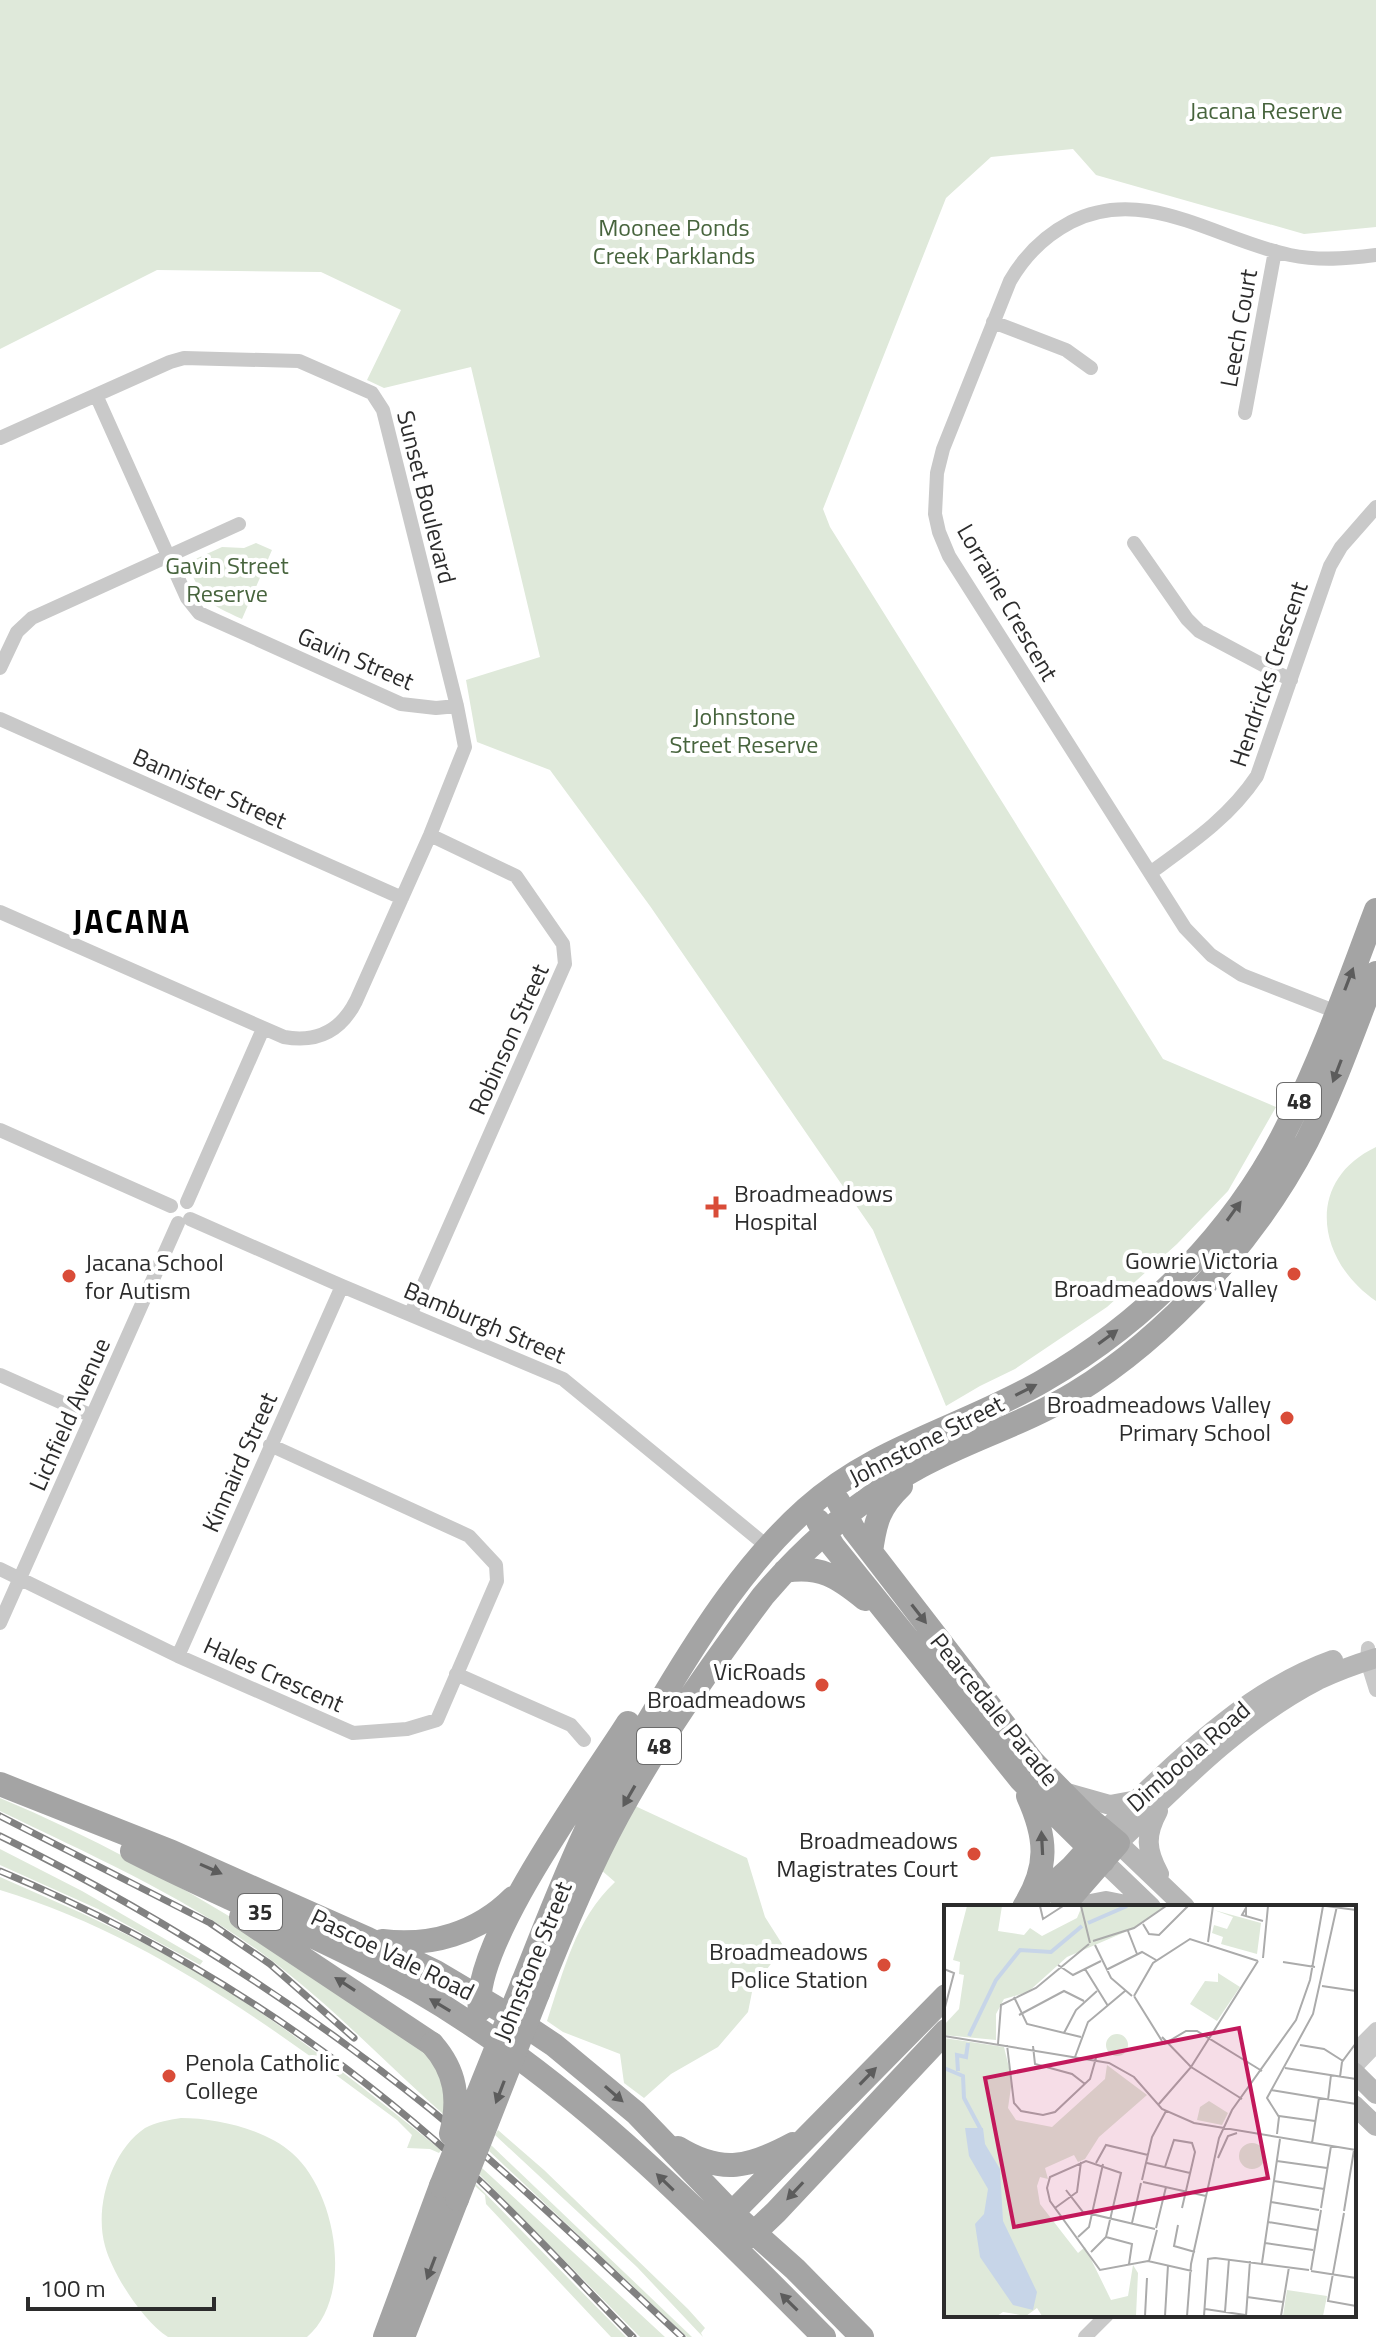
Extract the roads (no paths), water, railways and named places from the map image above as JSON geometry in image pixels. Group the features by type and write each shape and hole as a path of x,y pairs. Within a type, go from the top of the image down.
{"main road":[{"name":"Johnstone Street","path":"531,1987 557,1896 592,1819 721,1603 768,1547 810,1505 885,1456 1045,1380 1109,1337 1184,1271 1265,1189 1305,1143 1327,1098 1376,910"},
{"name":"Johnstone Street","path":"1347,1016 1376,973"},
{"name":"Johnstone Street","path":"449,2193 531,1987 617,1816 648,1762 736,1633 785,1571 845,1516 923,1465 1025,1420 1075,1393 1113,1366 1180,1309 1251,1229 1265,1189"},
{"path":"871,1552 874,1523 880,1512 893,1494 923,1465"},
{"name":"Pearcedale Parade","path":"832,1489 845,1516 871,1552 1033,1762 1104,1846"},
{"name":"Pearcedale Parade","path":"810,1505 825,1535 1021,1780 1104,1846"},
{"path":"785,1571 804,1568 822,1572 858,1593 895,1623"},
{"path":"505,2049 483,2018 479,1997 495,1945 523,1887 676,1646 701,1626 721,1603"},
{"path":"661,1700 667,1705 675,1702 706,1656 736,1633"},
{"path":"951,1695 970,1679"},
{"path":"1021,1780 1041,1824 1044,1847 1040,1874 1027,1905"},
{"name":"Pascoe Vale Road","path":"4,1786 170,1870 366,1961 467,2021 544,2076 603,2124 824,2337"},
{"name":"Pascoe Vale Road","path":"4,1786 172,1852 368,1939 436,1972 554,2045 588,2071 662,2138 732,2213 795,2269 862,2337"},
{"name":"Dimboola Road","path":"1029,1905 1104,1846"},
{"name":"Dimboola Road","path":"1063,1905 1104,1846"},
{"path":"170,1870 432,2044 449,2066 457,2094 455,2120 441,2162 449,2193"},
{"path":"368,1939 416,1943 456,1934 490,1917 523,1887"},
{"path":"726,2242 732,2213 944,1998"},
{"path":"726,2242 755,2232 944,2033"},
{"path":"662,2138 703,2161 732,2166 755,2161 814,2132"},
{"name":"48","path":"385,2337 449,2193"},
{"name":"48","path":"403,2337 449,2193"}],"street":[{"name":"Lorraine Crescent","path":"1347,1016 1242,975 1223,964 1185,928 960,574 939,532 934,493 940,461 993,322 1016,271 1037,245 1060,228 1100,212 1138,209 1155,211 1275,251 1310,259 1376,255"},
{"name":"Leech Court","path":"1245,413 1275,251"},
{"path":"993,322 1066,350 1091,368"},
{"name":"Sunset Boulevard","path":"0,438 170,362 191,358 292,359 372,393 383,410 465,747 430,835 356,1001 343,1023 332,1031 306,1039 284,1037 0,912"},
{"name":"Gavin Street","path":"96,395 187,598 207,618 401,704 457,706"},
{"name":"Hendricks Crescent","path":"1150,873 1216,825 1245,794 1266,756 1330,566 1341,547 1376,507"},
{"path":"0,668 17,632 32,618 239,524"},
{"path":"1134,543 1187,619 1199,631 1291,680"},
{"name":"Bannister Street","path":"0,719 402,898"},
{"name":"Robinson Street","path":"411,1313 565,964 566,954 563,944 516,876 430,835"},
{"path":"187,1202 263,1029"},
{"path":"0,1130 171,1206"},
{"path":"177,1200 187,1202 192,1208 184,1221 169,1215 171,1206 177,1200"},
{"name":"Bamburgh Street","path":"184,1221 411,1313 563,1379 768,1547"},
{"name":"Lichfield Avenue","path":"0,1623 92,1416 184,1221"},
{"name":"Kinnaird Street","path":"178,1656 342,1286"},
{"path":"0,1375 92,1416"},
{"name":"Hales Crescent","path":"0,1569 178,1656 353,1733 407,1729 437,1720 497,1581 496,1565 469,1536 270,1445"},
{"path":"1372,1654 1376,1690"},
{"name":"Dimboola Road","path":"1104,1846 1138,1799 1240,1720 1372,1654"},
{"path":"456,1674 567,1723 584,1740"},
{"name":"Dimboola Road","path":"1104,1846 1166,1797 1240,1720"},
{"path":"1060,1791 1110,1805 1138,1799"},
{"path":"1165,1887 1147,1843 1150,1826 1166,1797"},
{"name":"Pearcedale Parade","path":"1104,1846 1165,1887 1183,1905"},
{"name":"Pearcedale Parade","path":"1104,1846 1149,1905"},
{"path":"1085,1905 1106,1901 1126,1905"},
{"path":"1356,2049 1376,2029"},
{"path":"1356,2069 1376,2046"},
{"path":"1356,2073 1376,2094"},
{"path":"1356,2107 1376,2126"},
{"path":"1085,2337 1105,2317"}],"railway":[{"path":"0,1816 210,1923 270,1964 354,2038"},
{"path":"0,1836 113,1895 222,1960 380,2070 463,2136 682,2337"},
{"path":"0,1871 132,1933 194,1967 313,2044 425,2132 480,2181 633,2337"}],"place":[{"name":"Broadmeadows Hospital","path":"716,1207"},
{"name":"Gowrie Victoria Broadmeadows Valley","path":"1294,1274"},
{"name":"Jacana School for Autism","path":"69,1276"},
{"name":"Broadmeadows Valley Primary School","path":"1287,1418"},
{"name":"VicRoads Broadmeadows","path":"822,1685"},
{"name":"Broadmeadows Magistrates Court","path":"974,1854"},
{"name":"Broadmeadows Police Station","path":"884,1965"},
{"name":"Penola Catholic College","path":"169,2076"}],"district":[{"name":"JACANA","path":"132,921"}],"park label":[{"name":"Jacana Reserve","path":"1266,110"},
{"name":"Moonee Ponds Creek Parklands","path":"674,241"},
{"name":"Gavin Street Reserve","path":"227,579"},
{"name":"Johnstone Street Reserve","path":"744,730"}]}
